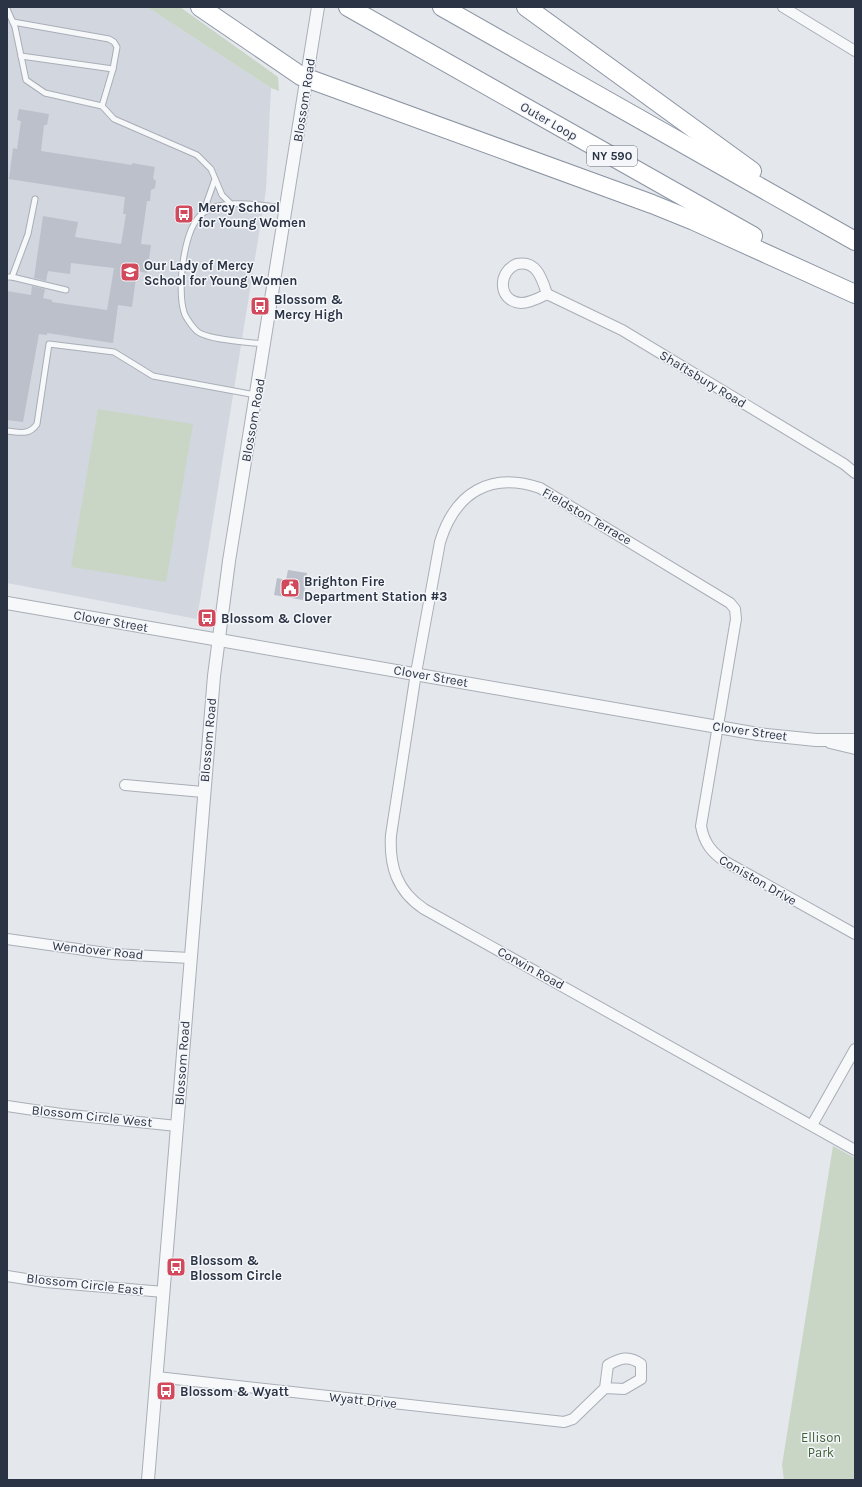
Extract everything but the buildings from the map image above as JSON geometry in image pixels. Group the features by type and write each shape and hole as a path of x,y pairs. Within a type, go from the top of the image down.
{"highway":[{"path":"200,7 284,66 307,79 658,206 855,294"},
{"name":"Outer Loop","path":"348,7 855,294"},
{"path":"442,7 855,241"},
{"path":"526,7 834,229"}],"street":[{"name":"Blossom Road","path":"148,1480 203,792 218,639 266,344 318,7"},
{"path":"783,7 855,51"},
{"path":"517,264 530,265 540,275 547,294 526,302 514,301 508,298 502,285 504,274 511,266 517,264"},
{"name":"Shaftsbury Road","path":"547,294 622,330 844,464 855,473"},
{"name":"Fieldston Terrace","path":"416,673 440,542 444,528 455,510 471,493 490,484 514,481 548,491 730,603 734,609 736,619 718,727"},
{"name":"Clover Street","path":"7,603 416,673 758,734 816,740 855,740"},
{"name":"Corwin Road","path":"416,673 390,847 393,868 405,892 424,908 855,1150"},
{"name":"Coniston Drive","path":"718,727 702,826 703,835 708,847 716,855 741,872 855,934"},
{"path":"816,740 855,749"},
{"path":"125,785 203,792"},
{"name":"Wendover Road","path":"7,939 113,954 190,958"},
{"path":"812,1125 855,1049"},
{"name":"Blossom Circle West","path":"7,1106 61,1114 177,1126"},
{"name":"Blossom Circle East","path":"7,1276 45,1282 164,1292"},
{"name":"Wyatt Drive","path":"157,1377 569,1422 605,1388"}],"lane":[{"path":"7,9 13,22 26,80 45,93 102,106 114,120 197,155 211,169 222,195 230,203"},
{"path":"13,22 109,39 114,42 117,47 113,69 102,106"},
{"path":"21,56 113,69"},
{"path":"214,179 203,213 194,224 185,253 181,277 184,313 198,332 218,338 266,344"},
{"path":"35,199 28,234 10,277 66,290"},
{"path":"203,213 230,203 287,208"},
{"path":"7,431 26,433 33,430 37,424 50,344 114,352 153,376 257,396"}],"shaded area":[{"name":"Our Lady of Mercy School for Young Women","path":"7,7 147,7 271,88 266,190 197,619 7,583"}],"green space":[{"path":"147,7 180,7 278,77 279,91 271,88"},
{"path":"98,409 193,424 166,582 71,567"},
{"name":"Ellison Park","path":"833,1146 855,1158 855,1480 784,1480 782,1465"}],"place":[{"name":"Mercy School for Young Women","path":"184,214"},
{"name":"Our Lady of Mercy School for Young Women","path":"130,272"},
{"name":"Blossom & Mercy High","path":"260,306"},
{"name":"Brighton Fire Department Station #3","path":"290,588"},
{"name":"Blossom & Clover","path":"207,618"},
{"name":"Blossom & Blossom Circle","path":"176,1267"},
{"name":"Blossom & Wyatt","path":"166,1391"}]}
